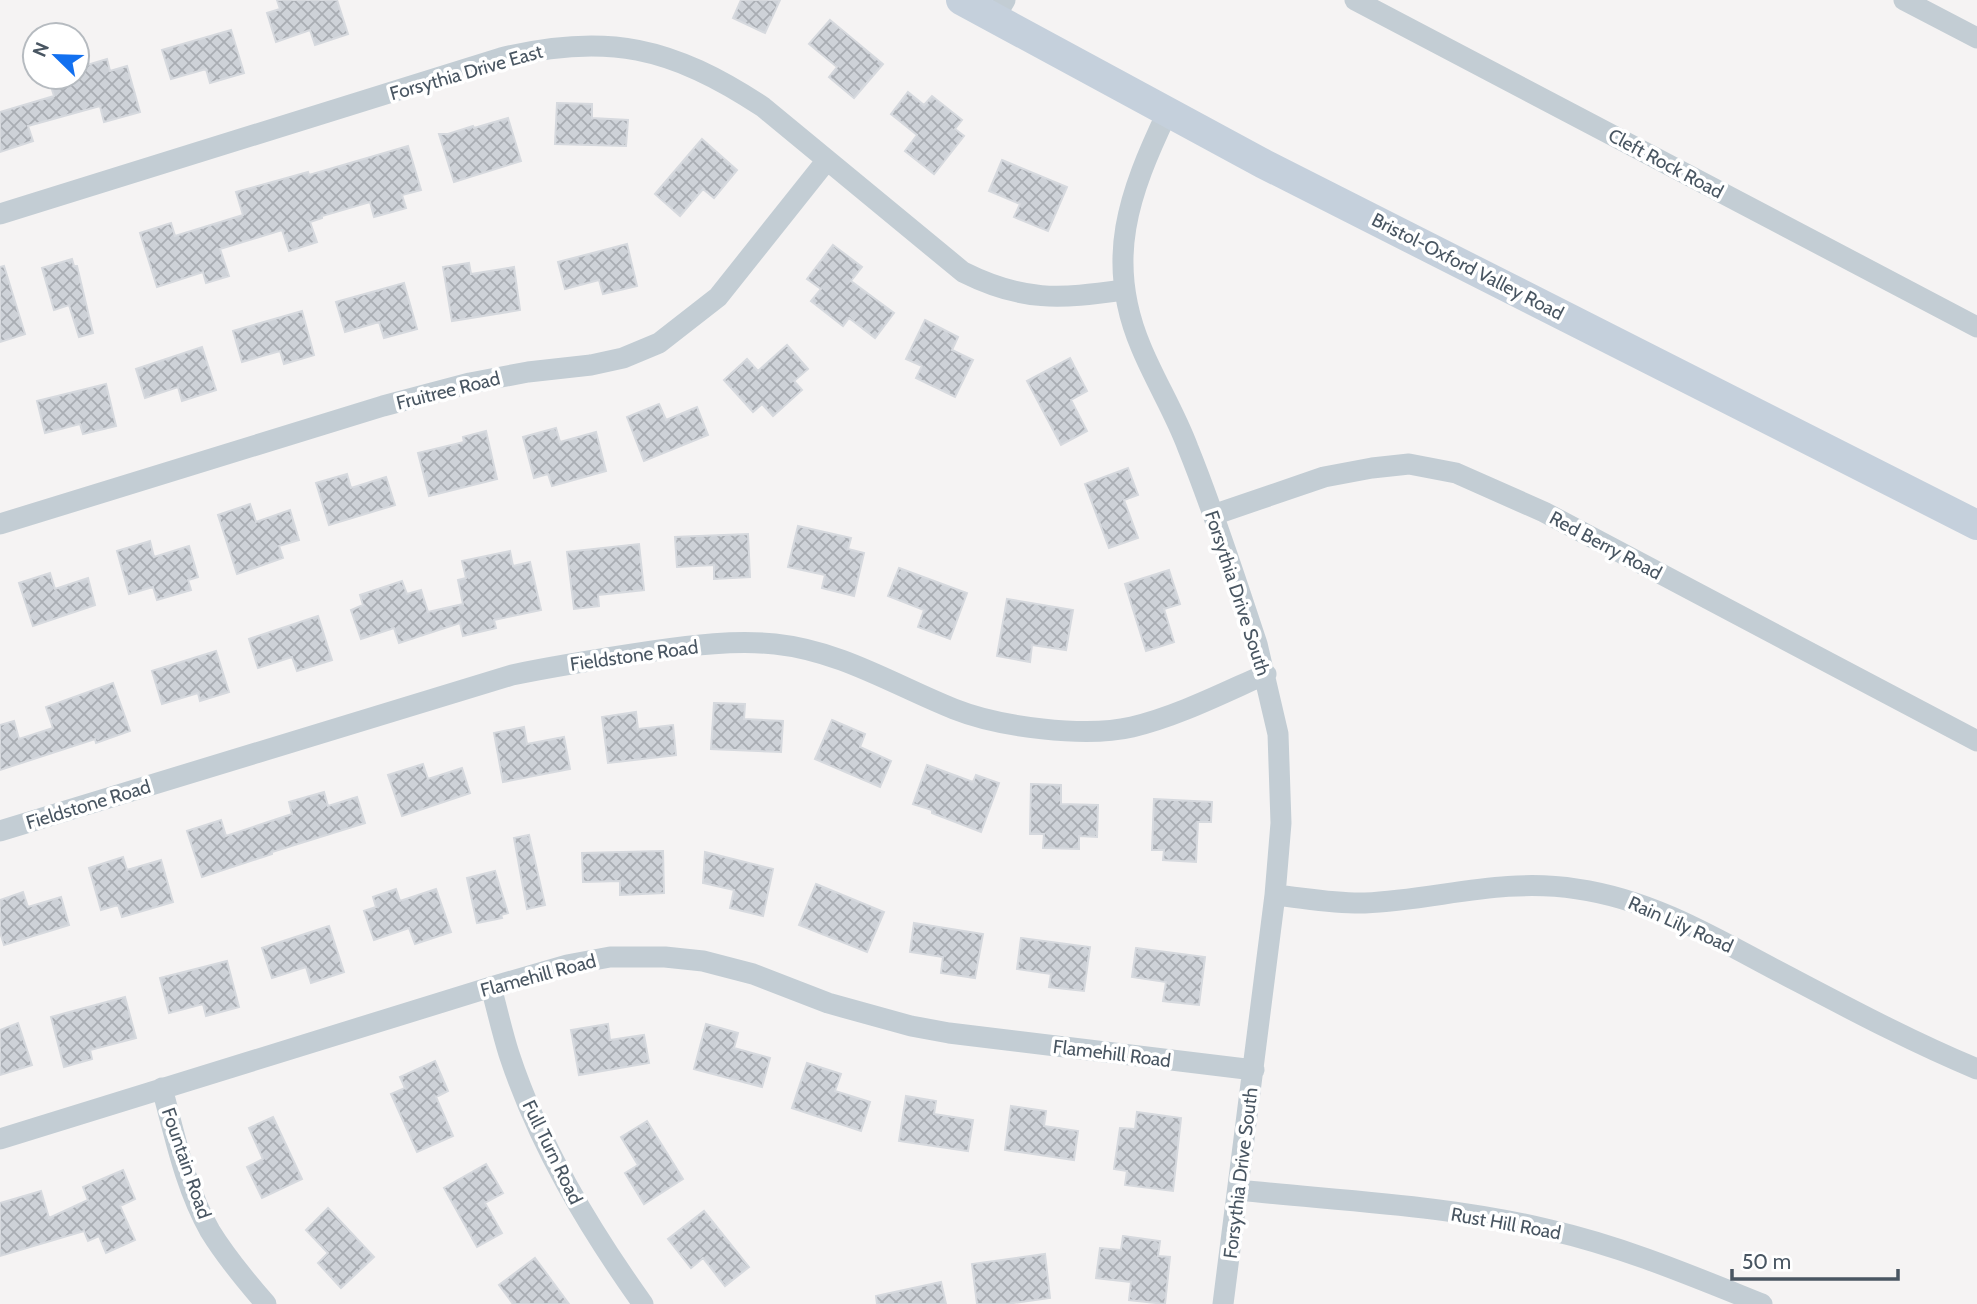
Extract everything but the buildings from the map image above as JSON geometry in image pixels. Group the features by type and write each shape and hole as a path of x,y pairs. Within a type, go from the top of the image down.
{"main road":[{"name":"Bristol-Oxford Valley Road","path":"961,0 1000,9 1167,113 1977,525"}],"street":[{"name":"Cleft Rock Road","path":"1355,0 1977,327"},
{"path":"1904,0 1977,38"},
{"name":"Forsythia Drive East","path":"0,214 501,58 537,49 590,45 627,47 665,56 696,68 763,107 963,272 989,285 1048,298 1124,290"},
{"name":"Forsythia Drive South","path":"1167,113 1145,160 1132,198 1126,225 1122,270 1124,290 1140,345 1188,446 1257,643 1266,674 1280,754 1281,823 1275,895 1223,1304"},
{"name":"Fruitree Road","path":"0,524 383,406 481,381 612,361 659,343 718,297 828,160"},
{"name":"Red Berry Road","path":"1213,515 1324,477 1372,468 1409,464 1456,472 1544,512 1977,741"},
{"name":"Fieldstone Road","path":"0,831 512,675 582,661 680,647 736,642 776,644 821,652 858,665 984,720 1055,731 1132,727 1188,708 1266,674"},
{"name":"Rain Lily Road","path":"1275,895 1366,903 1487,887 1531,885 1576,888 1629,899 1690,924 1836,1001 1977,1069"},
{"name":"Flamehill Road","path":"0,1139 491,987 610,957 665,957 703,961 752,974 828,1003 911,1027 1254,1070"},
{"name":"Full Turn Road","path":"491,987 509,1054 525,1098 559,1174 643,1304"},
{"name":"Fountain Road","path":"162,1088 178,1151 199,1209 211,1233 238,1272 266,1304"},
{"name":"Rust Hill Road","path":"1238,1189 1452,1213 1548,1229 1653,1260 1762,1304"}]}
